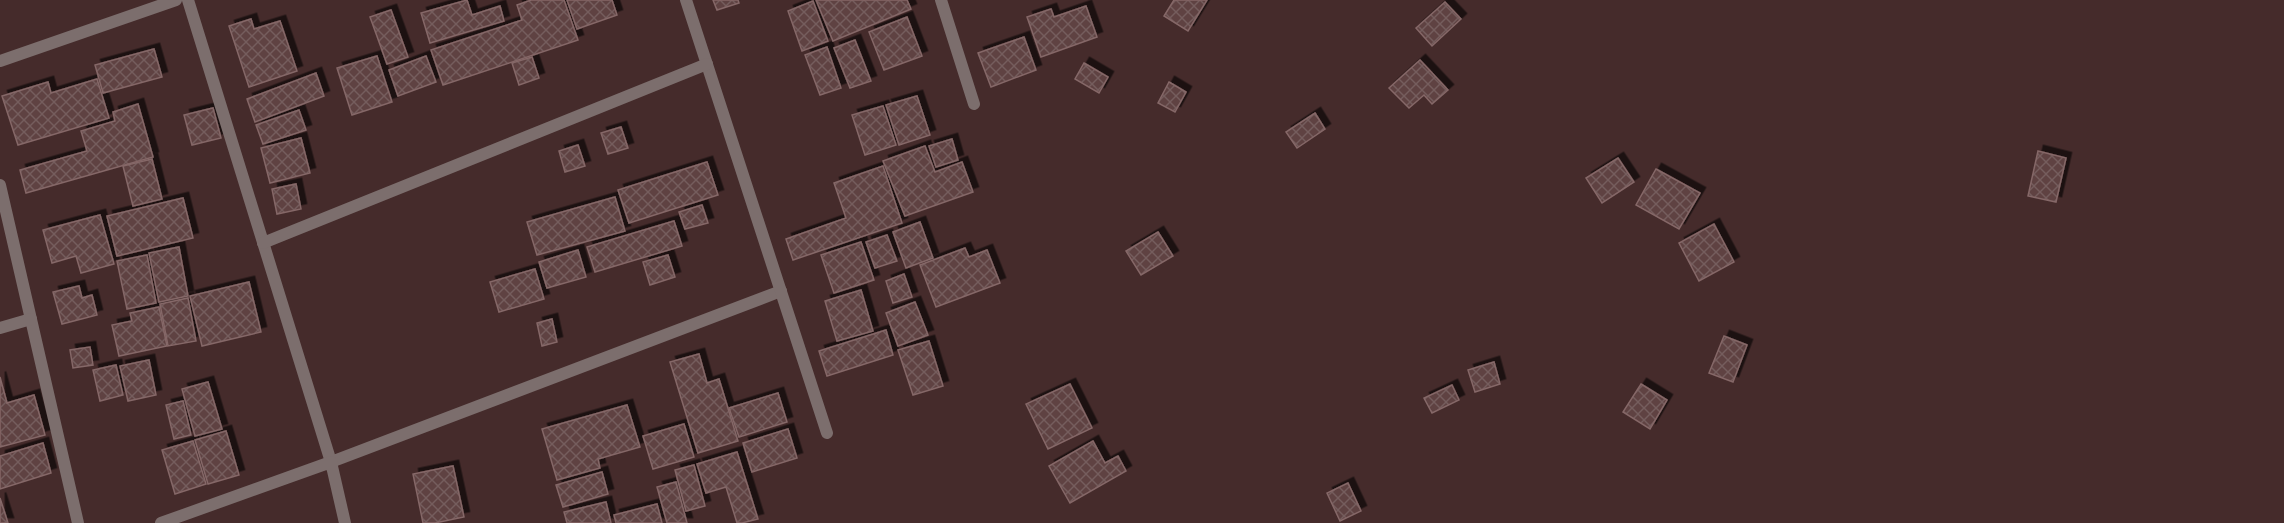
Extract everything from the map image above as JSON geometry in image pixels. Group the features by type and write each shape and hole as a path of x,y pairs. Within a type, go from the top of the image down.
{"street":[{"path":"0,61 176,0"},
{"path":"188,0 331,462 345,523"},
{"path":"686,0 827,433"},
{"path":"941,0 974,104"},
{"path":"263,243 707,64"},
{"path":"0,185 78,523"},
{"path":"160,523 331,462 781,291"},
{"path":"0,328 31,319"}],"building":[{"path":"467,0 472,15 500,6 504,21 430,43 421,13"},
{"path":"531,0 564,0 578,40 443,85 431,50 522,20 517,5"},
{"path":"567,0 612,0 617,15 577,29"},
{"path":"713,0 738,0 739,3 717,10"},
{"path":"816,0 907,0 911,9 833,41"},
{"path":"1174,0 1207,0 1188,31 1164,16"},
{"path":"813,1 828,41 802,51 788,11"},
{"path":"1445,2 1461,19 1432,46 1416,28"},
{"path":"1086,6 1097,37 1041,57 1027,17 1051,9 1054,17"},
{"path":"391,10 408,57 387,64 370,17"},
{"path":"907,17 922,56 884,70 869,32"},
{"path":"251,19 254,29 280,21 297,71 249,87 229,26"},
{"path":"1024,37 1036,70 991,87 978,53"},
{"path":"855,40 871,81 850,88 834,48"},
{"path":"827,47 841,88 820,95 805,55"},
{"path":"154,49 162,77 103,93 95,65"},
{"path":"377,56 392,102 352,115 337,68"},
{"path":"426,56 436,82 398,96 389,70"},
{"path":"532,57 539,78 519,85 512,63"},
{"path":"1420,60 1448,90 1432,104 1424,95 1409,108 1389,88"},
{"path":"1084,63 1108,77 1099,93 1075,79"},
{"path":"316,73 324,96 255,122 247,99"},
{"path":"97,79 109,118 18,145 2,96 48,82 51,93"},
{"path":"1169,82 1186,92 1175,112 1158,103"},
{"path":"917,96 930,135 899,145 886,105"},
{"path":"138,104 153,157 26,193 20,170 87,151 81,131 115,121 113,112"},
{"path":"883,106 896,145 865,155 852,115"},
{"path":"213,108 221,138 192,145 184,115"},
{"path":"299,110 306,130 263,144 256,125"},
{"path":"1315,113 1325,129 1297,148 1286,132"},
{"path":"621,127 628,148 608,154 601,133"},
{"path":"301,138 310,173 270,183 261,148"},
{"path":"952,139 958,160 936,167 929,146"},
{"path":"578,145 585,166 565,172 559,151"},
{"path":"925,146 935,172 962,162 973,192 905,216 883,161"},
{"path":"2038,151 2066,158 2056,202 2028,196"},
{"path":"1618,158 1634,182 1602,203 1586,178"},
{"path":"152,159 162,199 133,206 123,166"},
{"path":"707,162 718,195 629,223 618,190"},
{"path":"883,166 902,223 793,260 786,239 846,218 834,183"},
{"path":"1656,169 1700,193 1679,229 1636,205"},
{"path":"296,184 301,209 277,214 272,189"},
{"path":"615,197 625,231 537,255 527,222"},
{"path":"183,198 193,238 117,256 107,216"},
{"path":"702,205 708,223 685,229 679,212"},
{"path":"100,215 114,264 81,273 76,256 52,263 43,230"},
{"path":"674,221 682,246 595,272 587,247"},
{"path":"920,222 933,258 906,268 893,232"},
{"path":"1714,224 1734,262 1699,281 1679,243"},
{"path":"1158,232 1173,256 1141,275 1126,251"},
{"path":"887,235 897,261 875,268 866,242"},
{"path":"861,242 874,280 834,293 821,255"},
{"path":"179,247 188,296 159,302 149,253"},
{"path":"965,248 969,257 987,250 1000,283 936,307 920,265"},
{"path":"578,250 586,277 547,288 539,262"},
{"path":"147,255 156,303 127,309 117,261"},
{"path":"668,255 675,277 650,285 643,262"},
{"path":"535,269 544,299 499,312 490,282"},
{"path":"904,274 912,297 893,303 886,281"},
{"path":"249,282 261,332 202,346 190,296"},
{"path":"79,286 82,298 92,295 97,315 62,324 53,292"},
{"path":"861,290 873,331 837,341 825,301"},
{"path":"188,298 196,341 168,346 160,304"},
{"path":"915,302 928,335 898,346 886,313"},
{"path":"159,307 167,346 119,356 112,325 132,321 130,313"},
{"path":"552,319 557,342 542,346 537,323"},
{"path":"886,330 893,355 827,376 819,351"},
{"path":"1724,336 1747,345 1733,382 1709,373"},
{"path":"929,341 943,386 913,395 898,350"},
{"path":"90,347 93,365 73,368 70,350"},
{"path":"699,354 707,383 719,379 738,441 698,453 670,362"},
{"path":"149,360 156,395 128,401 120,366"},
{"path":"1494,362 1500,384 1475,392 1468,370"},
{"path":"116,365 123,395 100,401 93,370"},
{"path":"0,377 7,403 34,395 45,435 0,447"},
{"path":"208,382 222,429 195,436 182,389"},
{"path":"1070,384 1092,428 1048,449 1026,404"},
{"path":"1641,384 1667,400 1650,429 1623,412"},
{"path":"1452,385 1459,400 1432,413 1424,398"},
{"path":"778,393 787,422 739,437 729,408"},
{"path":"183,401 191,435 174,439 166,405"},
{"path":"627,405 640,447 598,459 600,468 557,480 542,429"},
{"path":"684,424 694,457 653,469 643,436"},
{"path":"788,429 797,458 752,472 743,443"},
{"path":"226,431 239,475 208,484 195,440"},
{"path":"193,441 206,484 175,494 162,450"},
{"path":"1093,441 1105,463 1118,456 1126,471 1070,503 1049,466"},
{"path":"43,443 51,473 0,489 0,456"},
{"path":"737,452 758,519 742,523 737,523 726,487 706,493 697,464"},
{"path":"694,465 705,506 686,511 675,470"},
{"path":"453,466 464,517 423,523 413,474"},
{"path":"602,472 608,494 563,507 556,485"},
{"path":"676,482 687,523 667,523 657,487"},
{"path":"1348,483 1361,511 1340,521 1327,493"},
{"path":"0,498 8,523 0,523"},
{"path":"606,502 611,523 567,523 564,512"},
{"path":"657,504 662,523 616,523 614,515"}]}
